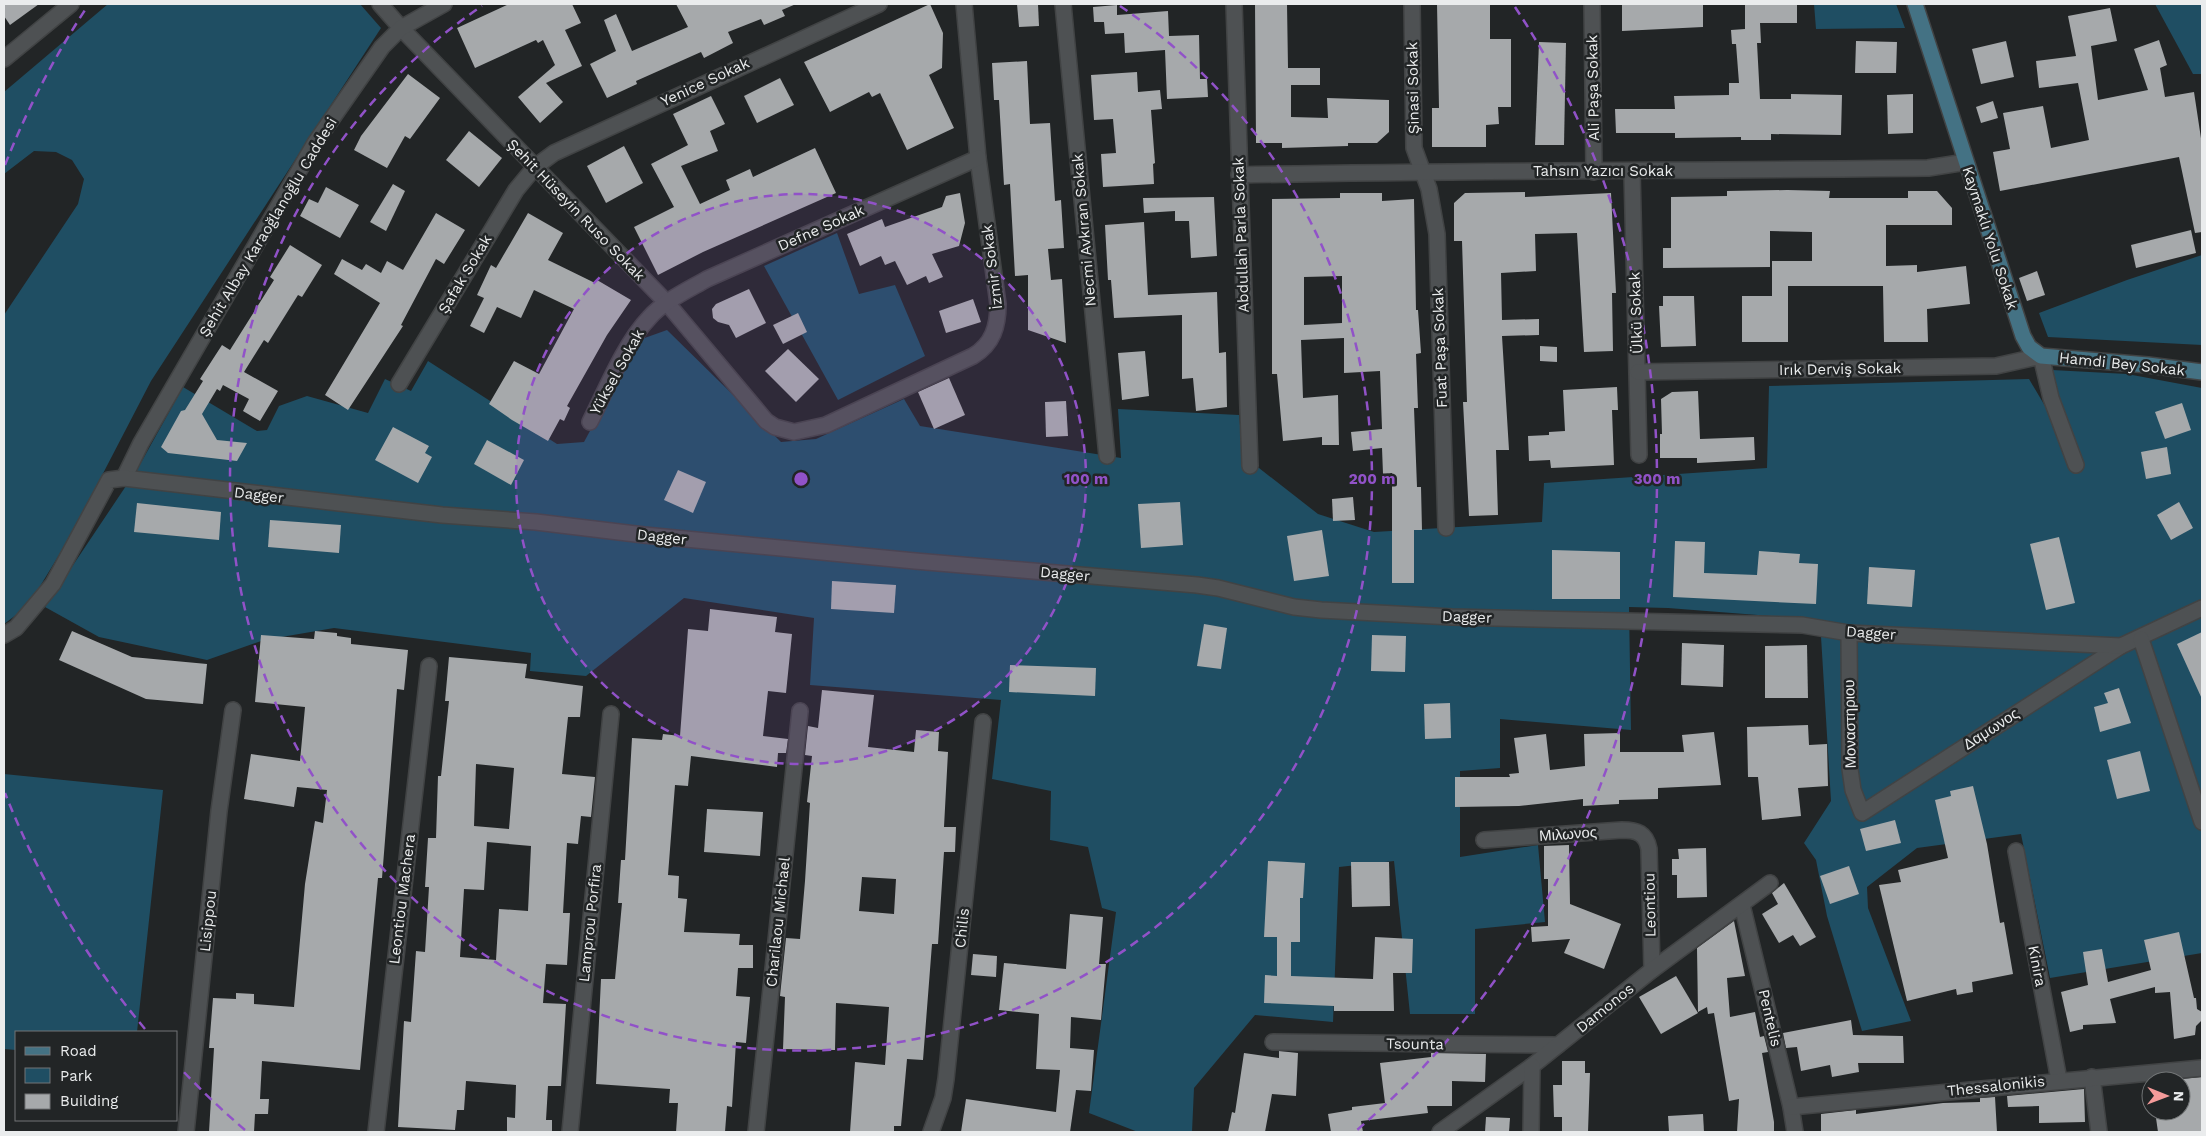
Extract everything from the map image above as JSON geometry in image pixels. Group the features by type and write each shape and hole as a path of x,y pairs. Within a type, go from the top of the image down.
{"street":[{"path":"4,59 71,4"},
{"name":"Şehit Hüseyin Ruso Sokak","path":"380,4 667,303 766,422"},
{"name":"Şehit Albay Karaoğlanoğlu Caddesi","path":"124,478 141,443 241,267 315,143 382,47 401,28 444,4"},
{"name":"Yenice Sokak","path":"535,167 554,153 879,4"},
{"name":"İzmir Sokak","path":"766,422 775,427 794,432 826,425 984,349 996,327 998,304 978,158 964,4"},
{"name":"Necmi Avkıran Sokak","path":"1063,4 1106,456"},
{"name":"Abdullah Parla Sokak","path":"1234,4 1250,466"},
{"name":"Şinasi Sokak","path":"1412,4 1412,117 1414,148 1421,171"},
{"name":"Ali Paşa Sokak","path":"1592,4 1594,172"},
{"name":"Kaymaklı Yolu Sokak","path":"1915,4 2023,336 2029,347 2041,356 2051,398 2076,465"},
{"name":"Defne Sokak","path":"667,303 707,278 978,158"},
{"name":"Tahsın Yazıcı Sokak","path":"1239,175 1421,171 1632,172 1928,168 1966,162"},
{"name":"Şafak Sokak","path":"399,384 516,190 535,167"},
{"name":"Fuat Paşa Sokak","path":"1421,171 1434,206 1437,234 1446,528"},
{"name":"Ülkü Sokak","path":"1632,172 1639,455"},
{"name":"Yüksel Sokak","path":"590,422 637,333 650,316 667,303"},
{"name":"Irık Derviş Sokak","path":"1638,372 1996,366 2041,356"},
{"name":"Hamdi Bey Sokak","path":"2041,356 2148,365 2202,372"},
{"path":"4,635 16,628 53,584 110,480 124,478"},
{"name":"Dagger","path":"124,478 442,515 536,522 644,535 915,561 1197,585 1218,588 1294,607 1321,610 1452,617 1802,625 1849,633 2121,646 2142,639 2202,608"},
{"name":"Μοναστηριου","path":"1849,633 1850,769 1853,790 1862,813"},
{"path":"2142,639 2202,822"},
{"name":"Δαμωνος","path":"1862,813 2121,646"},
{"name":"Leontiou Machera","path":"376,1132 429,666"},
{"name":"Lisippou","path":"186,1132 219,811 233,710"},
{"name":"Charilaou Michael","path":"756,1132 800,711"},
{"name":"Lamprou Porfira","path":"570,1132 611,714"},
{"name":"Chilis","path":"931,1132 943,1098 946,1079 984,722"},
{"name":"Μιλωνος","path":"1484,840 1630,830 1643,834 1647,840"},
{"name":"Leontiou","path":"1647,840 1652,970"},
{"name":"Kinira","path":"2016,851 2059,1080"},
{"name":"Damonos","path":"1440,1132 1532,1066 1652,970 1770,884"},
{"name":"Pentelis","path":"1742,905 1791,1107 1795,1132"},
{"name":"Tsounta","path":"1273,1042 1558,1045"},
{"path":"1531,1132 1532,1066"},
{"name":"Thessalonikis","path":"1791,1107 2059,1080 2202,1068"},
{"path":"2092,1077 2099,1132"}],"green space":[{"path":"108,4 360,4 381,28 151,381 70,537 28,606 4,624 4,315 78,204 84,179 72,160 56,152 34,151 4,174 4,92"},
{"path":"1814,4 1896,4 1905,28 1816,29"},
{"path":"2155,4 2202,4 2202,74 2193,74"},
{"path":"837,233 859,294 895,285 925,356 838,400 764,266"},
{"path":"2202,255 2202,345 2048,337 2039,313 2127,280"},
{"path":"667,330 781,442 816,439 904,399 920,426 1121,458 1118,409 1239,415 1244,465 1259,468 1318,514 1374,532 1542,522 1544,483 1767,468 1769,386 2029,379 2045,406 2060,401 2052,370 2127,374 2202,388 2202,953 2050,978 2021,834 1917,848 1867,887 1868,908 1911,1021 1862,1031 1827,916 1816,860 1804,843 1831,801 1820,620 1668,608 1629,607 1631,730 1500,719 1500,768 1460,771 1460,857 1538,845 1545,922 1475,929 1475,1014 1410,1014 1394,861 1339,867 1333,1022 1255,1015 1194,1088 1192,1132 1138,1132 1089,1113 1116,912 1102,908 1088,847 1050,840 1051,791 992,779 1001,700 810,685 814,618 684,598 586,676 530,671 531,653 334,628 264,640 207,660 99,637 45,607 138,468 183,387 257,431 267,430 279,406 307,396 368,413 385,379 411,391 428,361 557,444 584,442 639,340"},
{"path":"4,774 163,790 137,1031 15,1031 15,1050 4,1049"}],"building":[{"path":"4,4 39,4 10,25 4,16"},
{"path":"509,4 572,4 581,23 565,30 582,66 546,83 563,102 540,123 518,97 555,65 543,40 538,43 536,40 475,68 457,28"},
{"path":"676,4 796,4 782,10 785,16 764,25 761,19 728,32 733,43 704,58 701,52 636,81 637,84 607,98 590,64 616,51 604,20 616,14 632,51 688,27"},
{"path":"930,4 943,33 942,68 929,75 954,128 907,150 880,93 872,97 869,92 830,112 804,62"},
{"path":"1017,4 1038,4 1039,26 1019,27"},
{"path":"1255,4 1287,4 1288,68 1320,68 1320,85 1291,85 1291,117 1328,118 1327,98 1389,100 1389,132 1377,143 1348,143 1348,146 1282,148 1282,143 1256,143"},
{"path":"1437,4 1490,4 1490,39 1511,39 1511,107 1498,107 1499,124 1486,125 1486,147 1432,147 1432,108 1439,108"},
{"path":"1622,4 1703,4 1703,27 1622,31"},
{"path":"1745,4 1797,4 1797,23 1760,23 1761,43 1757,43 1760,99 1791,99 1791,94 1842,95 1841,135 1771,134 1771,140 1741,140 1741,137 1675,138 1675,133 1616,133 1615,109 1675,109 1674,96 1729,95 1729,83 1739,83 1736,44 1732,44 1731,30 1745,29"},
{"path":"1117,5 1117,15 1168,11 1169,36 1199,35 1200,79 1207,79 1208,97 1167,99 1165,50 1125,53 1124,33 1105,34 1104,22 1094,22 1093,7"},
{"path":"2110,8 2117,41 2091,46 2098,100 2148,90 2134,49 2159,40 2167,65 2160,68 2165,97 2194,92 2202,145 2202,232 2195,233 2179,157 2000,191 1993,152 2010,149 2003,113 2043,106 2051,148 2089,140 2078,83 2039,88 2036,61 2076,56 2068,16"},
{"path":"1856,41 1897,42 1896,73 1855,73"},
{"path":"2006,41 2014,77 1981,84 1972,49"},
{"path":"1539,42 1566,43 1564,145 1535,145"},
{"path":"1027,61 1030,124 1050,123 1055,201 1061,200 1064,248 1048,249 1051,280 1062,279 1066,343 1028,330 1028,275 1015,276 1010,184 1004,185 999,100 994,100 992,63"},
{"path":"1137,72 1138,92 1160,90 1162,109 1151,110 1155,163 1153,164 1154,184 1103,187 1101,154 1116,153 1113,119 1094,120 1091,75"},
{"path":"408,74 440,98 410,139 405,136 387,168 354,150 361,136"},
{"path":"780,78 794,105 757,123 744,96"},
{"path":"1913,94 1913,133 1888,134 1887,95"},
{"path":"711,96 725,124 710,131 718,151 681,166 700,204 730,190 726,180 750,169 753,177 815,148 836,193 703,252 658,275 634,227 674,207 651,164 688,145 673,114"},
{"path":"1993,101 1998,118 1981,123 1976,107"},
{"path":"469,131 502,158 479,187 446,160"},
{"path":"624,146 643,183 606,203 587,166"},
{"path":"393,184 405,191 386,231 370,222"},
{"path":"326,187 359,205 340,238 300,216 309,199 318,203"},
{"path":"1727,191 1830,191 1829,198 1908,198 1908,191 1937,191 1952,208 1952,225 1886,225 1886,266 1917,265 1917,272 1966,266 1970,304 1927,309 1928,342 1884,342 1883,286 1788,286 1788,342 1742,342 1742,296 1772,296 1772,261 1812,261 1812,232 1770,231 1770,267 1663,268 1663,248 1671,248 1671,197 1727,196"},
{"path":"1525,192 1525,197 1611,193 1616,293 1612,293 1613,351 1584,352 1577,233 1535,234 1536,271 1501,273 1502,320 1539,319 1539,335 1502,336 1509,450 1496,450 1498,515 1469,516 1463,402 1467,402 1462,241 1454,241 1454,203 1465,193"},
{"path":"960,193 965,223 959,246 932,254 943,277 929,283 926,276 907,285 895,261 885,265 881,256 860,266 847,234 882,219 885,227 942,207 946,196"},
{"path":"1340,193 1382,193 1382,201 1414,199 1416,310 1418,310 1421,353 1416,354 1418,408 1414,408 1417,487 1421,487 1422,530 1414,530 1414,583 1392,583 1392,473 1383,474 1382,448 1353,451 1351,432 1382,429 1380,371 1344,373 1344,338 1301,340 1303,398 1338,395 1339,445 1322,445 1322,437 1283,441 1277,374 1272,374 1272,199 1340,198","holes":["1342,276 1342,323 1304,325 1304,277"]},
{"path":"1214,197 1217,256 1191,258 1189,221 1175,221 1175,211 1144,213 1143,198"},
{"path":"436,213 465,230 444,264 436,259 401,325 403,326 348,410 325,395 380,303 334,274 342,259 362,270 366,264 381,273 387,261 403,270"},
{"path":"528,213 563,233 548,260 595,283 597,280 631,300 607,335 567,406 570,408 564,421 560,419 548,441 489,404 514,361 539,374 574,309 534,290 521,318 497,307 484,333 470,326 484,298 477,295 491,265 496,268"},
{"path":"1144,222 1148,295 1217,292 1219,353 1226,352 1227,407 1196,411 1193,378 1182,379 1182,315 1114,318 1111,280 1108,280 1105,225"},
{"path":"2191,230 2196,253 2136,268 2131,245"},
{"path":"290,245 322,265 302,297 298,295 268,343 264,340 244,372 278,391 260,421 243,411 249,399 223,385 220,391 217,389 202,414 217,440 247,443 237,461 168,453 161,447 181,411 185,410 203,381 200,379 222,345 230,350 274,280 270,277"},
{"path":"2037,271 2045,295 2027,301 2019,278"},
{"path":"749,289 766,323 736,338 729,325 718,322 713,318 712,309 716,304"},
{"path":"1663,296 1694,296 1696,346 1661,347 1659,306 1663,306"},
{"path":"973,299 981,322 946,333 939,311"},
{"path":"798,313 807,332 783,344 773,325"},
{"path":"1540,346 1557,347 1557,362 1540,361"},
{"path":"788,349 819,379 796,402 765,371"},
{"path":"1145,351 1149,396 1122,400 1118,353"},
{"path":"949,378 965,415 934,429 918,392"},
{"path":"1617,387 1618,410 1612,410 1614,465 1551,468 1550,460 1529,461 1528,436 1549,435 1549,432 1565,431 1563,390"},
{"path":"1698,391 1700,439 1754,437 1755,460 1697,463 1697,458 1660,458 1660,434 1662,434 1661,399 1672,392"},
{"path":"1066,401 1068,436 1046,437 1045,402"},
{"path":"2182,403 2191,430 2165,439 2155,412"},
{"path":"393,427 429,446 425,453 432,457 418,483 375,460"},
{"path":"487,440 524,460 511,485 474,464"},
{"path":"2167,447 2171,474 2146,479 2141,452"},
{"path":"678,470 706,482 693,513 664,500"},
{"path":"1353,497 1355,520 1333,521 1332,499"},
{"path":"1180,502 1183,545 1141,548 1138,504"},
{"path":"2179,502 2193,528 2171,540 2157,515"},
{"path":"137,503 221,512 219,540 134,532"},
{"path":"270,520 341,525 339,553 268,547"},
{"path":"1322,530 1329,576 1294,581 1287,536"},
{"path":"2059,537 2075,603 2046,610 2030,544"},
{"path":"1675,541 1705,542 1704,573 1757,575 1759,551 1800,554 1799,563 1818,564 1816,604 1673,597"},
{"path":"1552,550 1620,552 1620,599 1552,599"},
{"path":"1869,567 1915,570 1912,607 1867,604"},
{"path":"832,581 896,585 894,613 831,609"},
{"path":"710,609 777,617 775,632 792,634 786,693 768,691 763,736 788,739 786,753 778,753 777,767 691,756 688,786 675,785 668,875 679,876 678,898 687,899 684,932 740,934 739,945 753,945 753,968 738,968 736,996 750,997 746,1043 736,1042 732,1107 727,1106 725,1132 676,1132 678,1103 669,1103 670,1089 596,1084 601,979 615,979 622,903 618,903 621,860 625,860 632,738 662,740 663,734 680,736 688,629 708,631"},
{"path":"1204,624 1227,628 1221,669 1197,666"},
{"path":"72,631 132,657 207,664 203,704 146,699 59,660"},
{"path":"315,631 337,633 337,636 351,638 351,644 408,650 404,690 397,689 382,878 378,878 360,1070 262,1061 260,1099 269,1099 268,1114 255,1114 254,1132 209,1132 214,1048 209,1048 213,998 236,999 236,993 254,994 254,1004 294,1007 305,884 315,821 323,823 327,790 297,787 294,807 244,799 251,754 300,761 305,707 255,702 261,635 314,639"},
{"path":"2202,632 2202,699 2177,644"},
{"path":"1372,635 1406,636 1405,672 1371,671"},
{"path":"1682,643 1724,645 1723,687 1681,685"},
{"path":"1807,645 1808,698 1765,698 1765,646"},
{"path":"449,657 527,664 525,678 583,686 580,717 568,717 562,774 595,777 591,817 581,816 578,844 567,843 563,913 570,913 567,965 546,964 543,1003 566,1004 561,1086 548,1086 546,1120 552,1120 552,1132 507,1132 507,1117 515,1118 516,1085 466,1081 464,1110 457,1110 455,1130 398,1127 404,1021 411,1022 416,951 425,952 429,887 425,887 428,838 436,838 438,776 441,776 449,701 445,701","holes":["476,764 514,768 509,829 474,826","487,842 531,846 528,911 499,909 496,960 460,957 464,889 484,890"]},
{"path":"1010,665 1096,668 1095,696 1009,692"},
{"path":"2119,688 2131,723 2100,732 2094,707 2108,703 2104,693"},
{"path":"822,690 874,695 868,747 914,752 916,730 939,732 938,751 948,752 944,827 956,827 955,852 944,852 938,944 932,944 923,1060 907,1059 901,1126 894,1126 894,1132 850,1132 855,1062 885,1065 889,1007 836,1003 835,1050 783,1049 785,997 780,996 786,938 800,939 805,881 810,803 807,802 812,756 805,755 808,726 818,728","holes":["862,877 896,879 894,914 859,911"]},
{"path":"1450,703 1451,738 1425,739 1424,704"},
{"path":"1808,725 1809,745 1827,744 1828,786 1798,788 1801,816 1762,820 1758,777 1748,777 1747,727"},
{"path":"1714,732 1721,785 1658,788 1658,799 1619,800 1619,804 1583,806 1583,799 1519,806 1455,807 1455,777 1510,777 1509,774 1519,773 1514,738 1546,734 1550,770 1585,766 1584,734 1620,733 1620,752 1684,752 1682,735"},
{"path":"2140,751 2150,791 2117,799 2107,760"},
{"path":"1973,786 1987,844 2000,923 2004,922 2013,974 1972,982 1973,992 1957,995 1956,989 1907,1001 1879,885 1901,882 1898,870 1948,858 1935,800 1951,796 1950,791"},
{"path":"707,809 763,812 760,856 704,852"},
{"path":"1895,820 1901,843 1866,851 1860,829"},
{"path":"1569,845 1570,904 1621,924 1604,969 1564,953 1570,939 1532,942 1531,927 1548,926 1548,879 1544,879 1544,846"},
{"path":"1706,848 1707,897 1677,898 1677,875 1672,875 1672,859 1679,859 1678,849"},
{"path":"1268,861 1305,863 1303,898 1300,898 1300,942 1291,942 1291,976 1373,979 1375,937 1413,939 1412,973 1393,973 1394,1011 1334,1011 1334,1006 1264,1003 1265,975 1277,976 1277,937 1264,937"},
{"path":"1351,862 1389,862 1390,906 1352,907"},
{"path":"1849,866 1859,894 1830,904 1820,876"},
{"path":"1784,883 1816,937 1800,946 1793,935 1779,943 1762,914 1778,904 1772,893"},
{"path":"1070,914 1103,917 1099,964 1106,964 1101,1020 1071,1017 1070,1048 1094,1050 1091,1091 1076,1090 1070,1132 961,1132 966,1099 1056,1112 1060,1070 1036,1069 1039,1014 999,1010 1004,963 1066,969"},
{"path":"1734,921 1745,976 1727,978 1730,1017 1755,1012 1760,1037 1764,1036 1768,1052 1762,1053 1774,1122 1774,1132 1737,1132 1739,1099 1729,1101 1714,1013 1708,1014 1707,1007 1698,1012 1697,948"},
{"path":"2179,932 2194,998 2196,998 2197,1009 2202,1012 2202,1020 2196,1026 2195,1035 2174,1039 2170,992 2155,993 2155,987 2110,999 2116,1023 2083,1025 2083,1029 2070,1032 2061,992 2088,985 2083,952 2102,949 2108,982 2151,970 2144,940"},
{"path":"973,954 997,956 996,977 971,975"},
{"path":"1676,976 1698,1013 1661,1034 1639,997"},
{"path":"1851,1020 1853,1035 1903,1036 1904,1063 1858,1063 1859,1072 1832,1077 1830,1065 1801,1071 1797,1047 1786,1048 1783,1033"},
{"path":"1279,1051 1298,1053 1296,1096 1272,1094 1265,1132 1228,1132 1232,1112 1235,1113 1244,1053 1279,1058"},
{"path":"1431,1053 1486,1054 1485,1082 1452,1081 1452,1106 1427,1106 1428,1113 1361,1121 1363,1132 1331,1132 1328,1114 1352,1110 1352,1107 1385,1103 1380,1063 1431,1057"},
{"path":"1562,1061 1585,1061 1585,1073 1590,1073 1588,1132 1562,1132 1562,1117 1554,1117 1553,1085 1562,1085"},
{"path":"2202,1077 2202,1132 2158,1132 2156,1121 2191,1121 2191,1078"},
{"path":"2084,1089 2085,1122 2039,1123 2039,1106 2008,1107 2007,1096"},
{"path":"1995,1097 1997,1132 1821,1132 1821,1114 1856,1110 1856,1114 1943,1103 1980,1102 1980,1098"},
{"path":"1703,1114 1704,1132 1669,1132 1668,1116"},
{"path":"1486,1117 1510,1118 1509,1132 1485,1132"}]}
